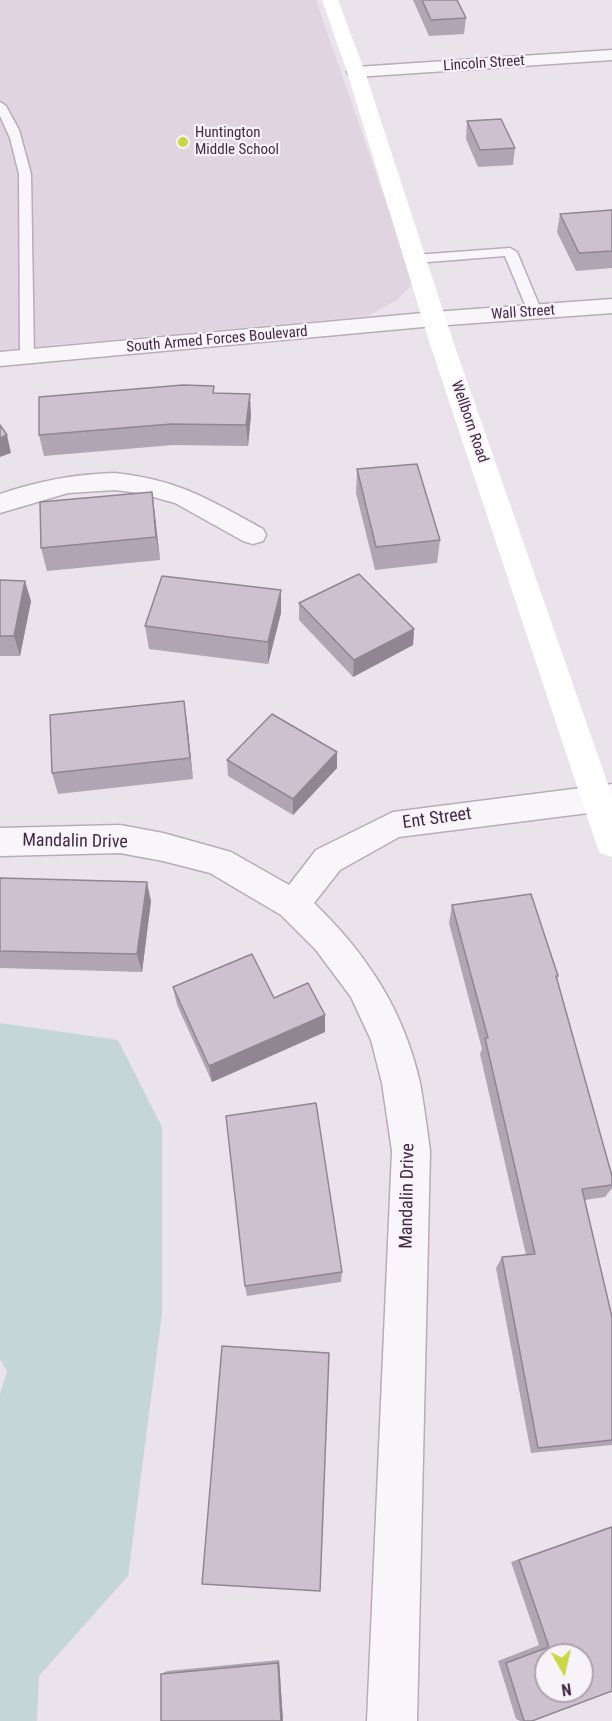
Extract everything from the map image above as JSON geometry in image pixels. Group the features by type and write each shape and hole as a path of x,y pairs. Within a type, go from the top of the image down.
{"street":[{"name":"Wellborn Road","path":"330,0 356,72 434,319 604,798 612,843"},
{"name":"Lincoln Street","path":"356,72 612,55"},
{"name":"Wall Street","path":"434,319 612,306"},
{"name":"South Armed Forces Boulevard","path":"0,359 434,319"},
{"path":"0,504 30,492 82,482 137,483 184,497 253,535"},
{"name":"Ent Street","path":"293,905 328,860 393,825 604,798"},
{"name":"Mandalin Drive","path":"0,842 120,839 164,847 219,862 293,905 328,939 364,986 384,1029 401,1083 411,1151 392,1721"}],"lane":[{"path":"0,106 11,124 20,147 25,174 27,357"},
{"path":"415,259 510,252 535,312"}],"shaded area":[{"name":"Huntington Middle School","path":"0,0 316,0 414,283 397,300 368,316 0,350"},
{"path":"0,1023 118,1040 162,1127 162,1314 128,1576 39,1676 37,1721 0,1721 0,1394 7,1372 0,1359"}],"building":[{"path":"422,0 457,0 466,18 431,20"},
{"path":"501,119 515,148 480,150 467,121"},
{"path":"612,210 612,251 579,253 560,214"},
{"path":"183,385 214,386 213,393 250,394 246,425 171,424 39,435 39,397"},
{"path":"0,425 7,435 0,438"},
{"path":"417,464 440,540 376,547 357,469"},
{"path":"152,492 156,537 41,548 40,502"},
{"path":"359,574 414,629 354,660 299,603"},
{"path":"162,576 281,590 268,642 145,626"},
{"path":"0,580 25,581 14,636 0,636"},
{"path":"184,701 190,758 52,773 50,715"},
{"path":"272,714 337,752 293,799 227,760"},
{"path":"0,878 147,882 137,954 0,951"},
{"path":"531,894 558,976 556,976 612,1176 612,1185 582,1189 612,1317 612,1440 538,1448 502,1257 535,1254 485,1038 488,1038 452,905"},
{"path":"252,954 274,998 308,983 325,1015 209,1066 173,987"},
{"path":"316,1103 342,1272 245,1286 226,1116"},
{"path":"222,1346 329,1353 320,1591 202,1584"},
{"path":"612,1527 612,1691 594,1698 594,1643 548,1643 519,1560"},
{"path":"534,1653 534,1703 580,1703 532,1721 524,1721 506,1663"},
{"path":"278,1663 281,1721 161,1721 161,1674"}],"place":[{"name":"Huntington Middle School","path":"183,142"}]}
